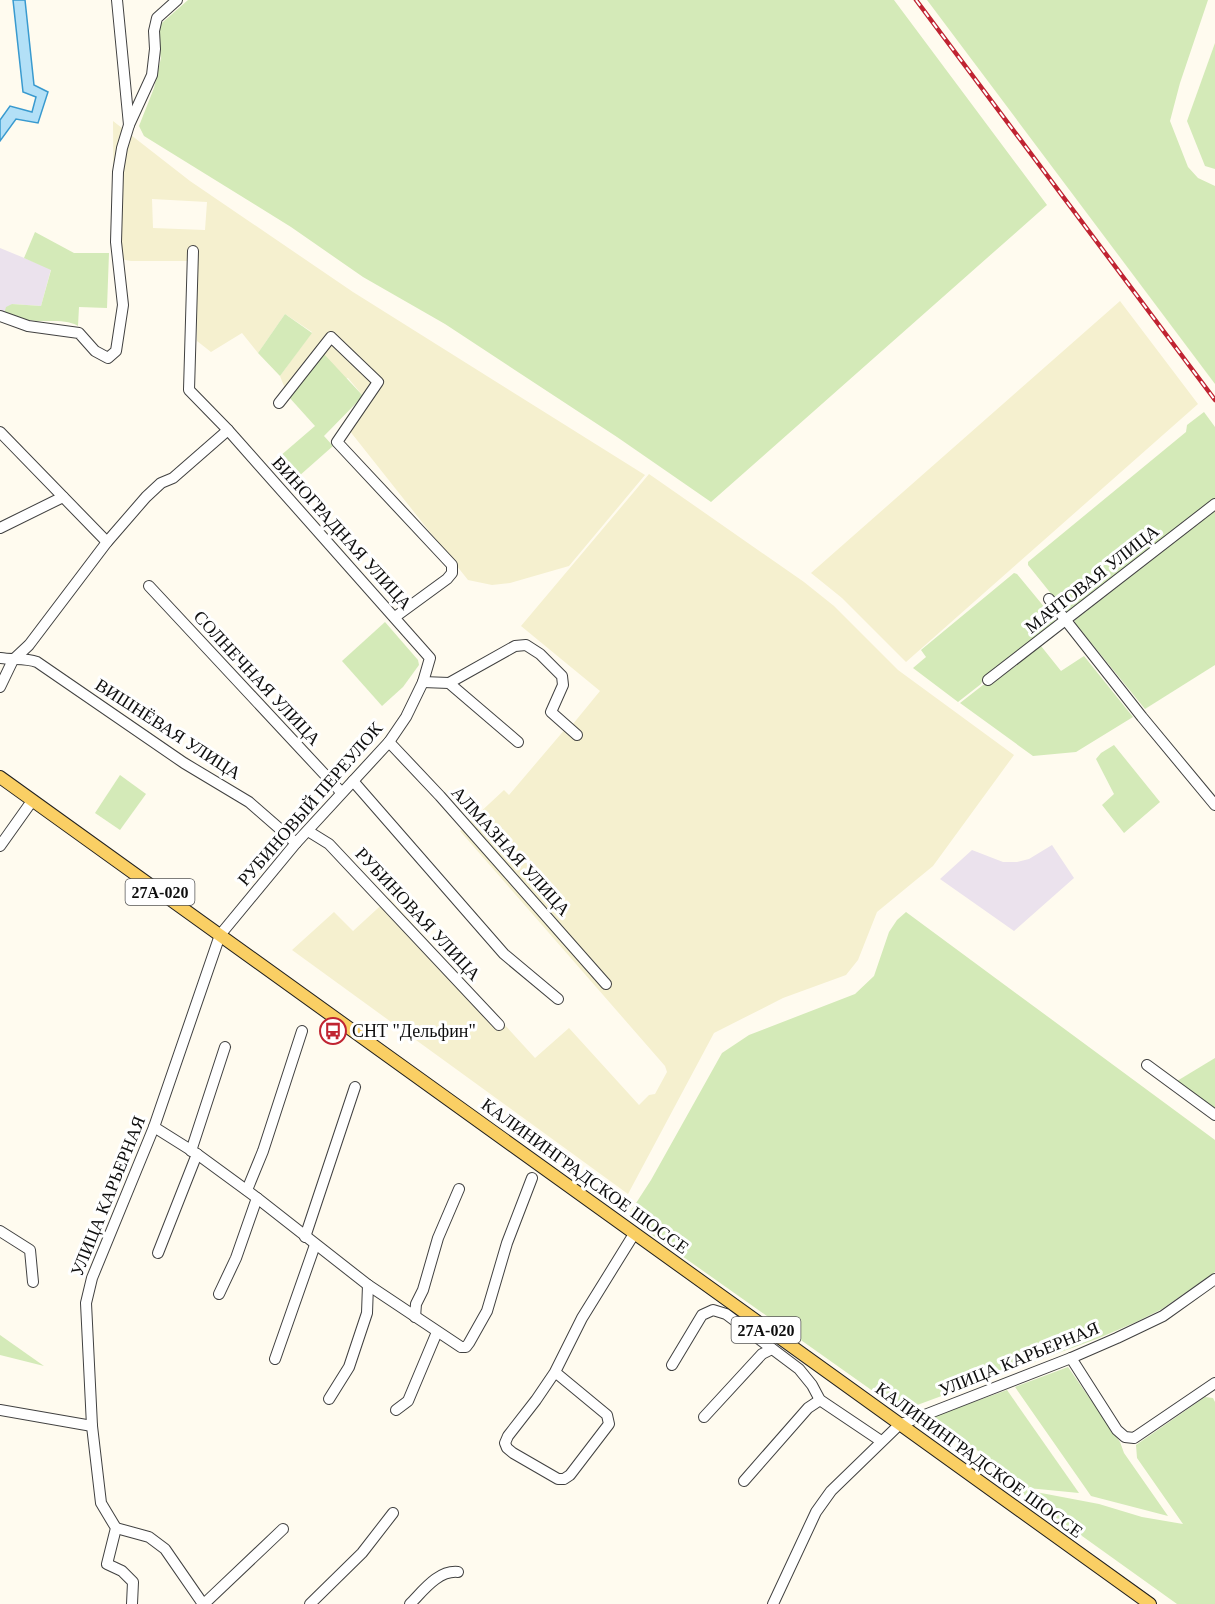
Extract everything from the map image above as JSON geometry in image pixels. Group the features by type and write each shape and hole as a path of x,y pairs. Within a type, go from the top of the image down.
{"main road":[{"name":"КАЛИНИНГРАДСКОЕ ШОССЕ","path":"0,777 898,1425 1150,1604"}],"street":[{"path":"118,0 129,125"},
{"path":"0,316 28,326 80,333 95,351 108,358 116,351 123,305 116,242 118,172 122,148 129,125 152,75 155,49 154,31 157,18 177,0"},
{"name":"ВИНОГРАДНАЯ УЛИЦА","path":"193,251 189,390 228,430 430,658"},
{"path":"279,402 331,337 378,382 337,442 452,565 452,573 447,579 395,617"},
{"path":"0,687 14,660 29,645 107,542 161,483 173,478 228,430"},
{"path":"2,436 107,542"},
{"path":"0,528 63,497"},
{"name":"МАЧТОВАЯ УЛИЦА","path":"988,680 1215,504"},
{"name":"СОЛНЕЧНАЯ УЛИЦА","path":"149,586 341,792"},
{"path":"1049,599 1215,805"},
{"path":"423,682 449,683 515,646 526,645 540,654 562,676 563,685 551,712 577,735"},
{"name":"ВИШНЁВАЯ УЛИЦА","path":"0,658 27,659 37,662 184,763 249,802 296,843"},
{"name":"РУБИНОВЫЙ ПЕРЕУЛОК","path":"220,935 296,843 389,742 423,682 430,658"},
{"path":"449,683 518,742"},
{"name":"АЛМАЗНАЯ УЛИЦА","path":"389,742 440,796 606,984"},
{"path":"353,781 504,954 558,999"},
{"path":"0,846 32,801"},
{"name":"РУБИНОВАЯ УЛИЦА","path":"308,831 329,844 499,1025"},
{"name":"УЛИЦА КАРЬЕРНАЯ","path":"116,1528 101,1503 92,1426 86,1303 92,1278 154,1127 220,935"},
{"path":"247,1190 263,1151 302,1031"},
{"path":"158,1253 194,1153 225,1047"},
{"path":"1147,1065 1215,1115"},
{"path":"305,1237 356,1087"},
{"path":"154,1127 247,1190 368,1285 460,1347 466,1347 487,1311 507,1243 532,1178"},
{"path":"415,1317 416,1304 423,1290 438,1238 459,1189"},
{"path":"219,1293 236,1258 257,1198"},
{"path":"0,1232 30,1250 33,1282"},
{"path":"555,1372 609,1419 609,1424 570,1475 564,1479 558,1479 513,1453 505,1443 555,1372 582,1318 634,1234"},
{"path":"275,1359 315,1245"},
{"name":"УЛИЦА КАРЬЕРНАЯ","path":"773,1604 816,1512 831,1491 898,1425 1071,1358 1163,1316 1215,1279"},
{"path":"329,1399 349,1367 367,1313 368,1285"},
{"path":"672,1365 702,1315 712,1310 726,1314 772,1349 785,1356 812,1385 820,1400 880,1441"},
{"path":"396,1410 408,1401 437,1332"},
{"path":"704,1418 762,1354 772,1349"},
{"path":"1071,1358 1117,1430 1125,1437 1134,1438 1215,1383"},
{"path":"744,1481 808,1408 820,1400"},
{"path":"0,1410 92,1426"},
{"path":"310,1604 362,1553 393,1514"},
{"path":"132,1604 133,1582 122,1571 107,1564 116,1528 149,1537 165,1549 203,1604 283,1529"},
{"path":"410,1604 441,1576 458,1572"}],"shaded area":[{"path":"113,121 190,181 353,292 645,475 569,566 510,583 492,585 468,580 349,430 369,403 348,378 288,396 280,376 312,332 285,314 258,353 242,333 211,352 197,341 197,261 131,261 114,258","holes":["152,199 207,202 205,230 153,228"]},
{"path":"0,248 51,269 41,306 12,304 3,317 0,316"},
{"path":"1120,301 1198,404 906,662 842,598 811,573"},
{"path":"649,474 804,582 834,606 898,670 1014,755 933,866 877,912 858,960 846,975 783,998 714,1033 628,1194 292,950 334,912 353,931 389,898 535,1058 569,1028 639,1105 649,1095 655,1094 667,1072 665,1066 460,831 504,790 509,795 600,691 521,626"},
{"path":"1052,845 1074,878 1014,931 940,879 972,850 1003,862 1017,862 1029,859"}],"green space":[{"path":"188,0 894,0 1047,205 711,502 445,324 363,277 291,227 144,136 139,126 154,88 161,58 155,29"},
{"path":"927,0 1208,0 1180,83 1170,121 1188,167 1198,178 1215,186 1215,384"},
{"path":"1215,43 1215,169 1205,166 1187,121"},
{"path":"35,232 74,253 109,253 107,308 79,307 78,326 60,321 29,320 27,324 3,317 6,307 12,304 41,306 51,270 24,258"},
{"path":"285,314 312,333 280,376 258,353"},
{"path":"324,354 363,396 324,436 333,446 290,484 272,463 315,426 288,396"},
{"path":"1204,412 1215,427 1215,498 1069,612 1065,611 1028,565 1028,562 1186,432 1187,425"},
{"path":"1215,511 1215,665 1145,709 1075,623 1075,620"},
{"path":"1014,573 1055,620 1054,623 984,677 981,684 958,702 913,668 926,657 921,650"},
{"path":"385,622 418,660 419,665 403,687 382,706 342,661"},
{"path":"1041,646 1061,671 1084,656 1133,717 1076,752 1033,756 960,703 983,685 991,685"},
{"path":"1114,745 1160,802 1124,833 1102,805 1114,794 1096,759"},
{"path":"120,775 146,794 120,830 95,813"},
{"path":"906,912 1215,1140 1215,1272 1162,1309 1136,1322 1099,1338 901,1411 627,1217 651,1180 722,1053 749,1035 855,994 874,976 889,932"},
{"path":"1215,1058 1215,1109 1177,1081"},
{"path":"0,1335 44,1366 0,1355"},
{"path":"1068,1367 1168,1516 1091,1496 1015,1387"},
{"path":"1007,1390 1079,1493 1028,1488 932,1417"},
{"path":"1205,1397 1213,1398 1215,1402 1215,1604 1177,1604 1015,1488 1099,1504 1142,1517 1183,1524 1137,1458 1136,1445"}],"water":[{"path":"13,0 25,0 34,85 48,92 38,123 16,119 0,141 0,120 10,106 32,112 36,97 23,92"}],"railway":[{"path":"916,0 1215,400"}],"place":[{"name":"СНТ \"Дельфин\"","path":"333,1031"}]}
